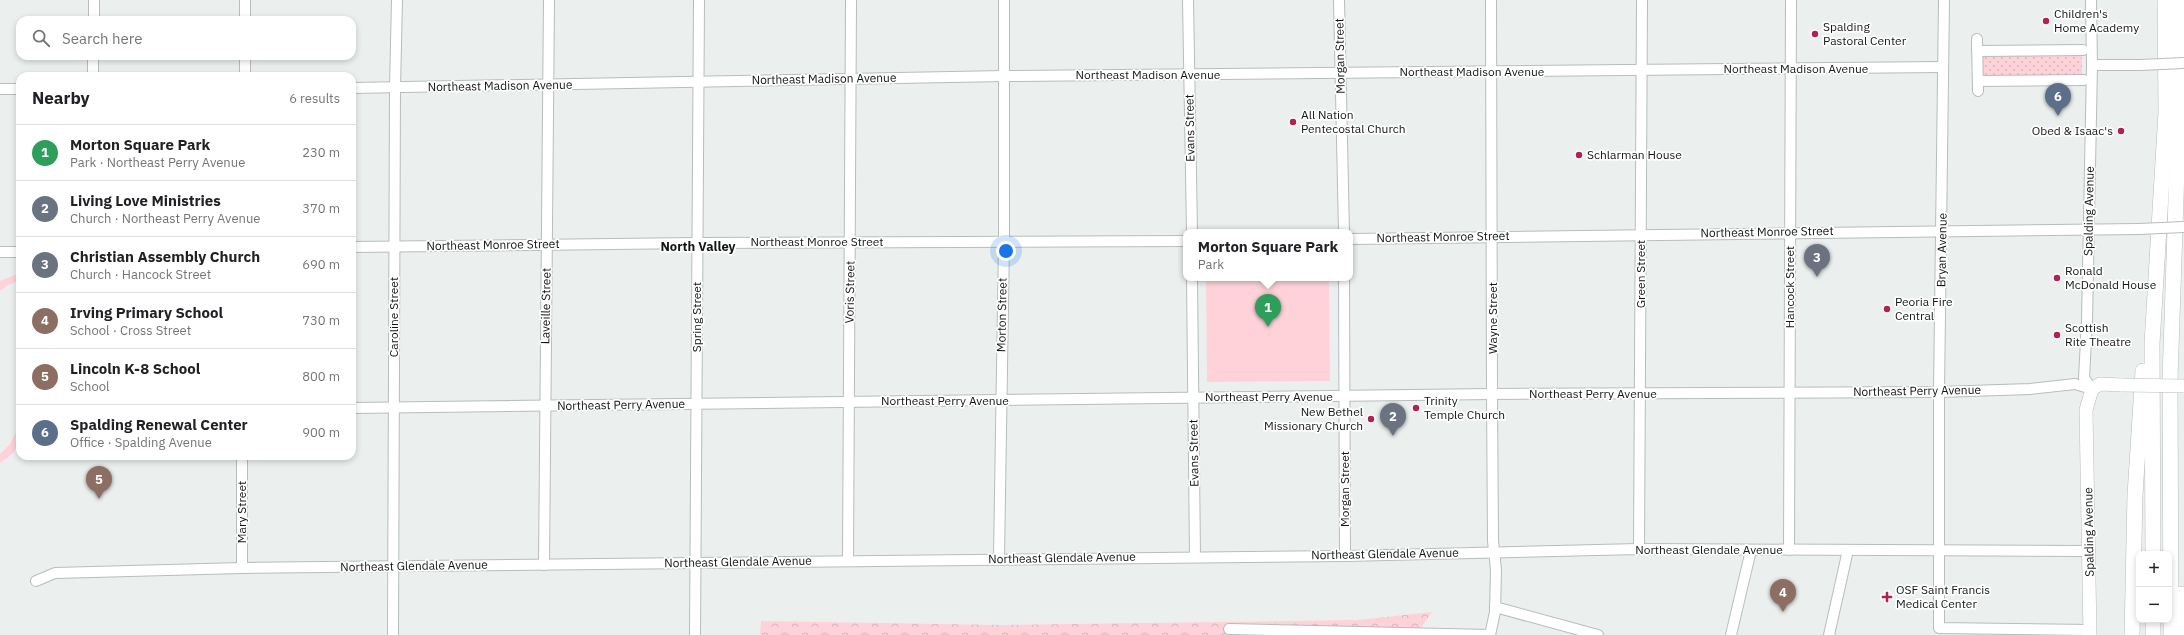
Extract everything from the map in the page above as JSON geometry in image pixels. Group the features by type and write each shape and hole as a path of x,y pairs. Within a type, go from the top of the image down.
{"highway":[{"path":"2162,0 2166,44"},
{"path":"2153,551 2152,344 2163,183 2166,0"},
{"path":"2171,635 2170,380 2182,70 2178,0"},
{"path":"2182,70 2184,59"},
{"path":"2171,333 2181,608 2184,634"},
{"path":"2132,635 2143,364 2152,344"},
{"path":"2153,623 2153,635"}],"main road":[{"name":"Northeast Perry Avenue","path":"2092,389 2100,384 2184,386"},
{"name":"Spalding Avenue","path":"2090,633 2086,410 2092,389"}],"street":[{"path":"94,0 94,16"},
{"path":"245,0 245,16"},
{"name":"Caroline Street","path":"393,635 394,88 397,0"},
{"name":"Laveille Street","path":"544,565 548,0"},
{"name":"Spring Street","path":"695,635 699,0"},
{"name":"Voris Street","path":"848,560 848,402 851,242 850,79 852,0"},
{"name":"Morton Street","path":"999,558 1000,401 1004,242 1004,0"},
{"name":"Evans Street","path":"1188,0 1192,229"},
{"name":"Morgan Street","path":"1339,0 1344,229"},
{"name":"Wayne Street","path":"1490,635 1495,607 1492,394 1493,235 1491,0"},
{"name":"Green Street","path":"1639,549 1642,0"},
{"name":"Hancock Street","path":"1789,550 1791,0"},
{"name":"Bryan Avenue","path":"1944,0 1943,230 1939,392 1939,628 2090,633"},
{"name":"Spalding Avenue","path":"2091,0 2092,65 2087,321 2084,378 2092,389"},
{"path":"1976,39 1978,86 2084,80"},
{"path":"1977,51 2083,50"},
{"path":"93,60 93,72"},
{"path":"245,60 245,72"},
{"path":"2092,65 2140,65 2182,70"},
{"name":"Northeast Madison Avenue","path":"356,88 1005,76 1943,67"},
{"path":"0,89 16,89"},
{"name":"Northeast Monroe Street","path":"1353,239 1493,235 1943,230 2088,230 2184,227"},
{"name":"Northeast Monroe Street","path":"356,248 547,244 1183,241"},
{"path":"0,252 16,252"},
{"name":"Evans Street","path":"1192,281 1195,557"},
{"name":"Morgan Street","path":"1344,281 1345,556"},
{"name":"Northeast Perry Avenue","path":"356,408 1000,401 1193,397 1939,392 2030,389 2075,384 2092,389"},
{"name":"Mary Street","path":"242,460 242,568"},
{"name":"Northeast Glendale Avenue","path":"36,581 55,573 242,568 999,558 1345,556 1639,549 1939,549 2089,551"},
{"path":"1731,635 1751,550"},
{"path":"1829,635 1848,550"},
{"path":"1495,607 1598,635"},
{"path":"1229,629 1490,635"}],"green space":[{"path":"2082,53 2082,77 1982,78 1982,54"},
{"path":"16,275 16,282 0,291 0,281"},
{"path":"1206,281 1329,281 1330,381 1207,382"},
{"path":"16,432 16,448 11,455 0,463 0,454 10,444"},
{"path":"1432,612 1416,635 760,635 761,621 1002,625 1357,620"}],"place":[{"name":"Children's Home Academy","path":"2046,21"},
{"name":"Spalding Pastoral Center","path":"1815,34"},
{"name":"Spalding Renewal Center","path":"2058,116"},
{"name":"All Nation Pentecostal Church","path":"1293,122"},
{"name":"Obed & Isaac's","path":"2121,131"},
{"name":"Schlarman House","path":"1579,155"},
{"name":"Christian Assembly Church","path":"1817,277"},
{"name":"Ronald McDonald House","path":"2057,278"},
{"name":"Peoria Fire Central","path":"1887,309"},
{"name":"Morton Square Park","path":"1268,327"},
{"name":"Scottish Rite Theatre","path":"2057,335"},
{"name":"Trinity Temple Church","path":"1416,408"},
{"name":"New Bethel Missionary Church","path":"1371,419"},
{"name":"Living Love Ministries","path":"1393,436"},
{"name":"Lincoln K-8 School","path":"99,499"},
{"name":"OSF Saint Francis Medical Center","path":"1887,597"},
{"name":"Irving Primary School","path":"1783,612"}],"district":[{"name":"North Valley","path":"698,246"}]}
